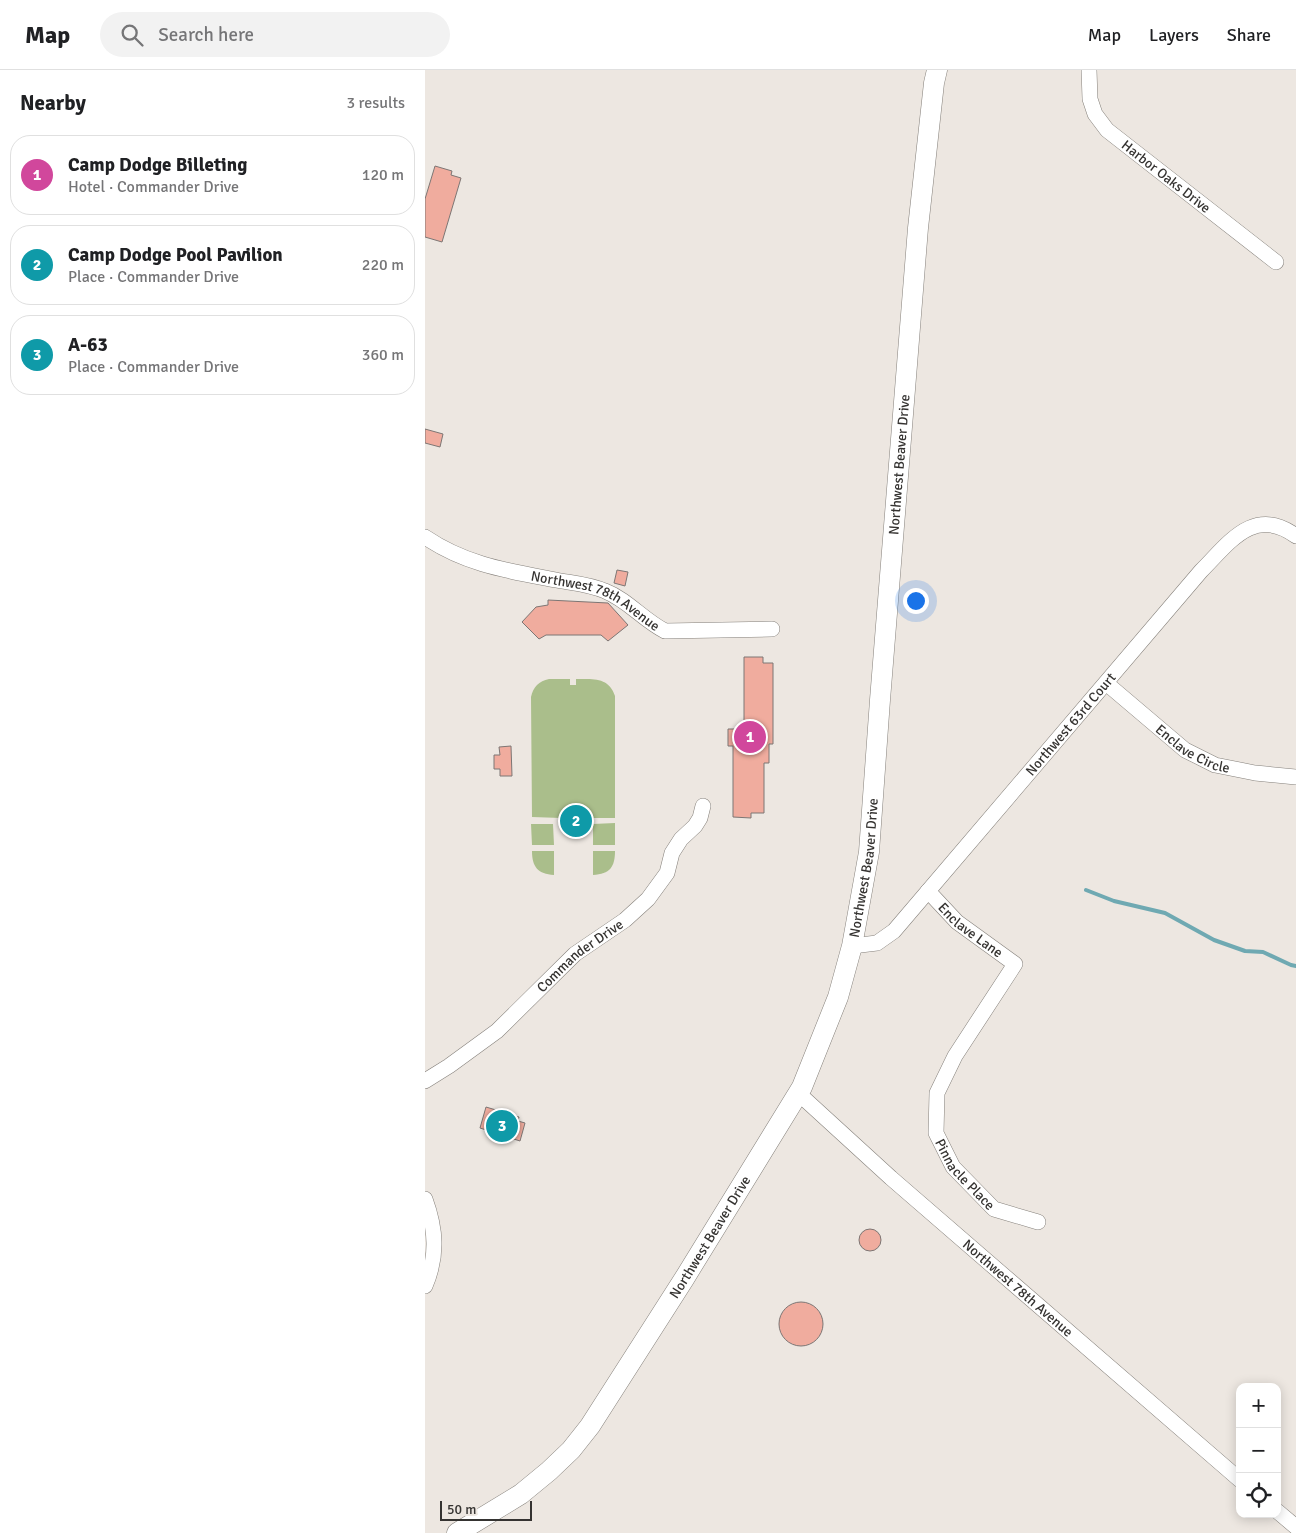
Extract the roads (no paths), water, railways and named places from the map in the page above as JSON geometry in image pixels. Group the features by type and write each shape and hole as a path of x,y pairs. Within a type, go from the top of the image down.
{"main road":[{"name":"Northwest Beaver Drive","path":"457,1533 521,1494 571,1450 590,1426 684,1279 798,1093 838,997 852,946 869,852 880,691 917,238 937,70"}],"street":[{"name":"Harbor Oaks Drive","path":"1089,70 1090,99 1095,114 1107,130 1276,262"},
{"name":"Northwest 63rd Court","path":"852,946 877,943 894,931 1201,571 1238,534 1251,526 1265,524 1278,525 1296,536"},
{"name":"Northwest 78th Avenue","path":"425,537 451,552 486,566 585,585 605,591 630,605 651,624 665,631 772,630"},
{"name":"Enclave Circle","path":"1107,683 1185,750 1215,765 1255,773 1296,777"},
{"name":"Commander Drive","path":"425,1081 470,1052 497,1031 575,954 625,920 649,899 667,873 672,853 681,839 695,826 700,818 703,806"},
{"name":"Enclave Lane","path":"928,891 957,922 1015,964"},
{"name":"Pinnacle Place","path":"1015,964 955,1056 937,1093 936,1133 953,1167 994,1209 1038,1222"},
{"name":"Northwest 78th Avenue","path":"798,1093 898,1184 1236,1477"},
{"path":"425,1198 435,1239 432,1271 425,1286"},
{"path":"1281,1515 1296,1527"}],"waterway":[{"path":"1086,890 1114,901 1165,913 1214,940 1245,951 1263,952 1296,966"}],"place":[{"name":"Camp Dodge Billeting","path":"750,737"},
{"name":"Camp Dodge Pool Pavilion","path":"576,821"},
{"name":"A-63","path":"502,1126"}]}
